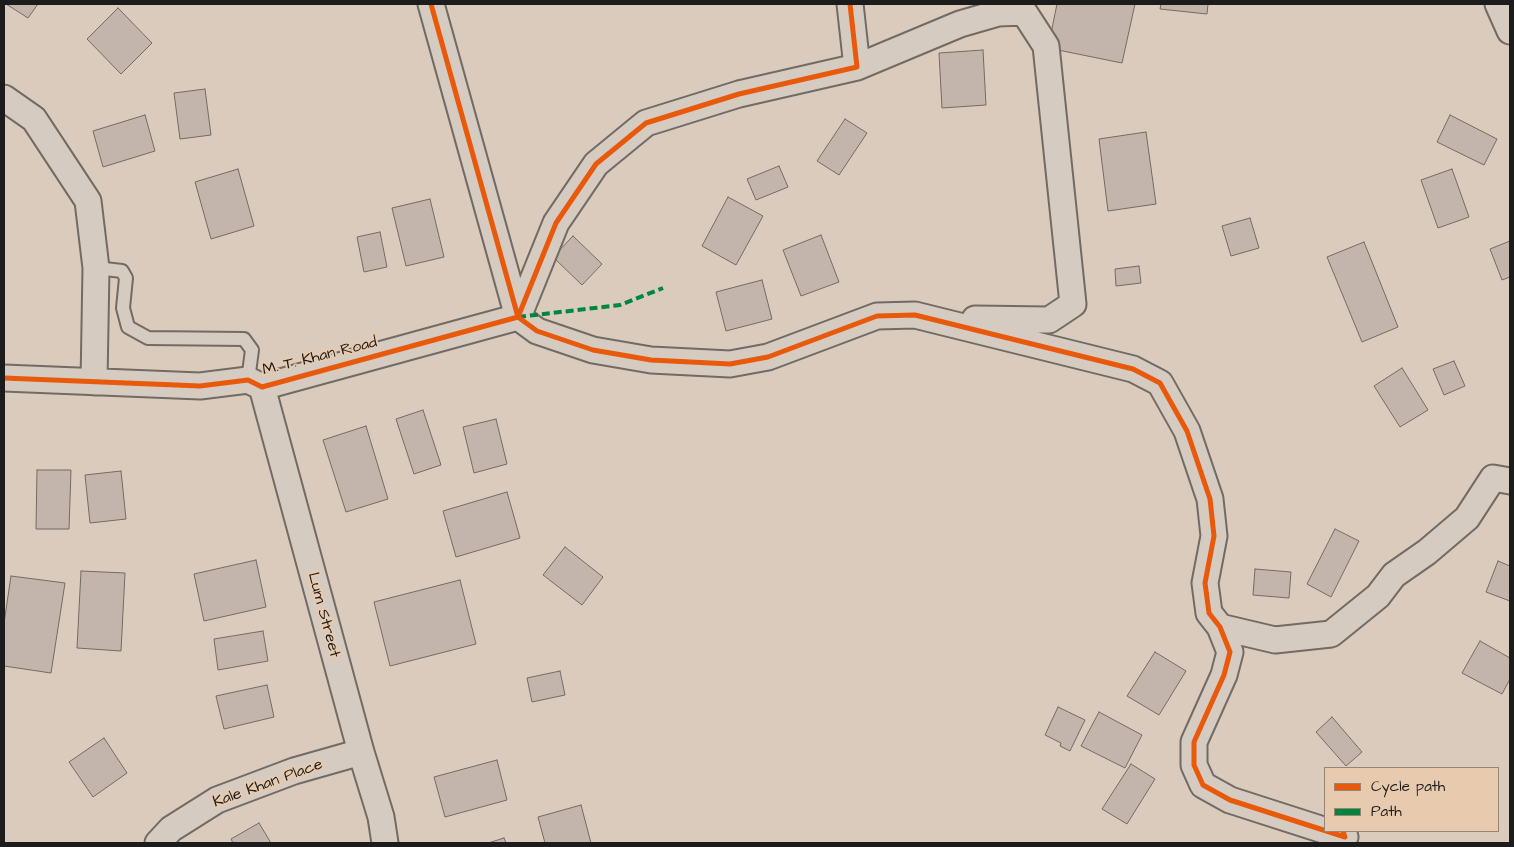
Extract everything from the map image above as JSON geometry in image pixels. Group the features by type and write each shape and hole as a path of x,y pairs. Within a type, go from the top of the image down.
{"street":[{"path":"431,4 518,317 537,331 593,350 651,360 730,364 768,358 877,316 915,315 1000,321 1049,320 1073,304 1046,46 1024,12 998,13 960,24 857,67 739,94 646,123 596,164 556,223 518,317"},
{"path":"850,4 857,67"},
{"path":"1498,4 1510,31"},
{"path":"4,98 34,119 88,201 96,268 94,382"},
{"path":"915,315 1133,369 1160,383 1187,431 1210,499 1214,536 1205,583 1209,614 1220,627 1230,652 1224,676 1194,742 1194,764 1203,785 1230,800 1324,831"},
{"name":"M. T. Khan Road","path":"4,378 200,386 255,383 518,317"},
{"name":"Lum Street","path":"255,383 360,752 381,817 385,843"},
{"path":"1220,627 1276,640 1331,634 1378,596 1394,575 1426,552 1467,518 1493,478 1510,481"},
{"name":"Kale Khan Place","path":"158,843 171,829 217,800 294,771 360,752"},
{"path":"1329,832 1344,837 1343,832"}],"lane":[{"path":"96,268 122,271 126,278 123,308 128,327 148,338 244,339 252,350 255,383"}],"building":[{"path":"6,4 38,4 28,18"},
{"path":"1057,4 1135,4 1122,63 1048,48"},
{"path":"1161,4 1208,4 1207,14 1160,9"},
{"path":"118,8 152,43 121,74 87,39"},
{"path":"983,50 986,105 942,108 939,53"},
{"path":"205,89 211,135 180,139 174,93"},
{"path":"145,115 155,151 103,167 93,131"},
{"path":"1450,115 1497,139 1484,165 1437,142"},
{"path":"845,119 867,133 839,175 817,161"},
{"path":"1146,132 1156,204 1108,211 1099,139"},
{"path":"779,166 788,187 756,200 747,179"},
{"path":"238,169 254,226 211,239 195,182"},
{"path":"1452,169 1469,217 1438,228 1421,180"},
{"path":"728,197 763,216 736,265 702,246"},
{"path":"430,199 444,257 406,266 392,208"},
{"path":"1250,218 1259,248 1231,256 1222,226"},
{"path":"380,232 387,267 364,272 357,237"},
{"path":"821,235 839,282 801,296 783,250"},
{"path":"573,236 602,264 582,285 553,257"},
{"path":"1510,241 1510,277 1502,280 1490,249"},
{"path":"1364,242 1398,327 1362,342 1327,257"},
{"path":"1139,266 1141,283 1116,286 1115,269"},
{"path":"762,280 772,319 726,331 716,292"},
{"path":"1454,361 1465,386 1444,395 1433,369"},
{"path":"1402,368 1428,410 1400,427 1374,386"},
{"path":"423,410 441,465 414,474 396,419"},
{"path":"496,419 507,464 474,473 463,427"},
{"path":"366,426 388,499 346,512 323,440"},
{"path":"37,470 71,470 69,529 36,529"},
{"path":"121,471 126,519 90,523 85,475"},
{"path":"507,492 520,538 456,557 443,511"},
{"path":"1335,529 1359,541 1331,597 1307,584"},
{"path":"565,547 603,577 582,605 543,575"},
{"path":"256,560 266,607 204,621 194,574"},
{"path":"1498,561 1510,566 1510,601 1486,592"},
{"path":"1255,569 1291,572 1289,598 1253,595"},
{"path":"81,571 125,573 121,651 77,648"},
{"path":"11,576 65,583 51,673 4,666 4,623"},
{"path":"460,580 476,644 390,666 374,602"},
{"path":"263,631 268,661 218,670 214,639"},
{"path":"1480,641 1510,658 1510,679 1502,694 1462,673"},
{"path":"1155,652 1186,671 1159,715 1127,696"},
{"path":"560,671 565,695 532,702 527,678"},
{"path":"267,685 274,717 224,729 216,696"},
{"path":"1058,707 1085,720 1070,751 1060,746 1061,743 1045,735"},
{"path":"1099,712 1142,735 1125,768 1081,746"},
{"path":"1332,717 1362,752 1346,766 1316,732"},
{"path":"104,738 127,773 93,797 69,762"},
{"path":"497,760 507,800 445,817 434,777"},
{"path":"1131,764 1155,779 1127,824 1102,809"},
{"path":"581,805 591,843 545,843 538,817"},
{"path":"259,823 271,843 233,843 231,839"},
{"path":"504,838 506,843 488,843"}],"marked path":[{"path":"518,317 620,305 663,288"}],"cycle path":[{"path":"431,4 518,317 537,331 593,350 651,360 730,364 768,357 877,316 915,315 1133,369 1160,383 1187,431 1210,499 1214,536 1205,583 1209,613 1220,627 1230,652 1224,675 1194,742 1194,765 1203,785 1230,800 1324,830"},
{"path":"4,378 200,386 248,380 262,387 518,317 556,223 596,164 646,123 739,94 857,67 850,4"},
{"path":"1329,832 1345,837 1343,832"}]}
